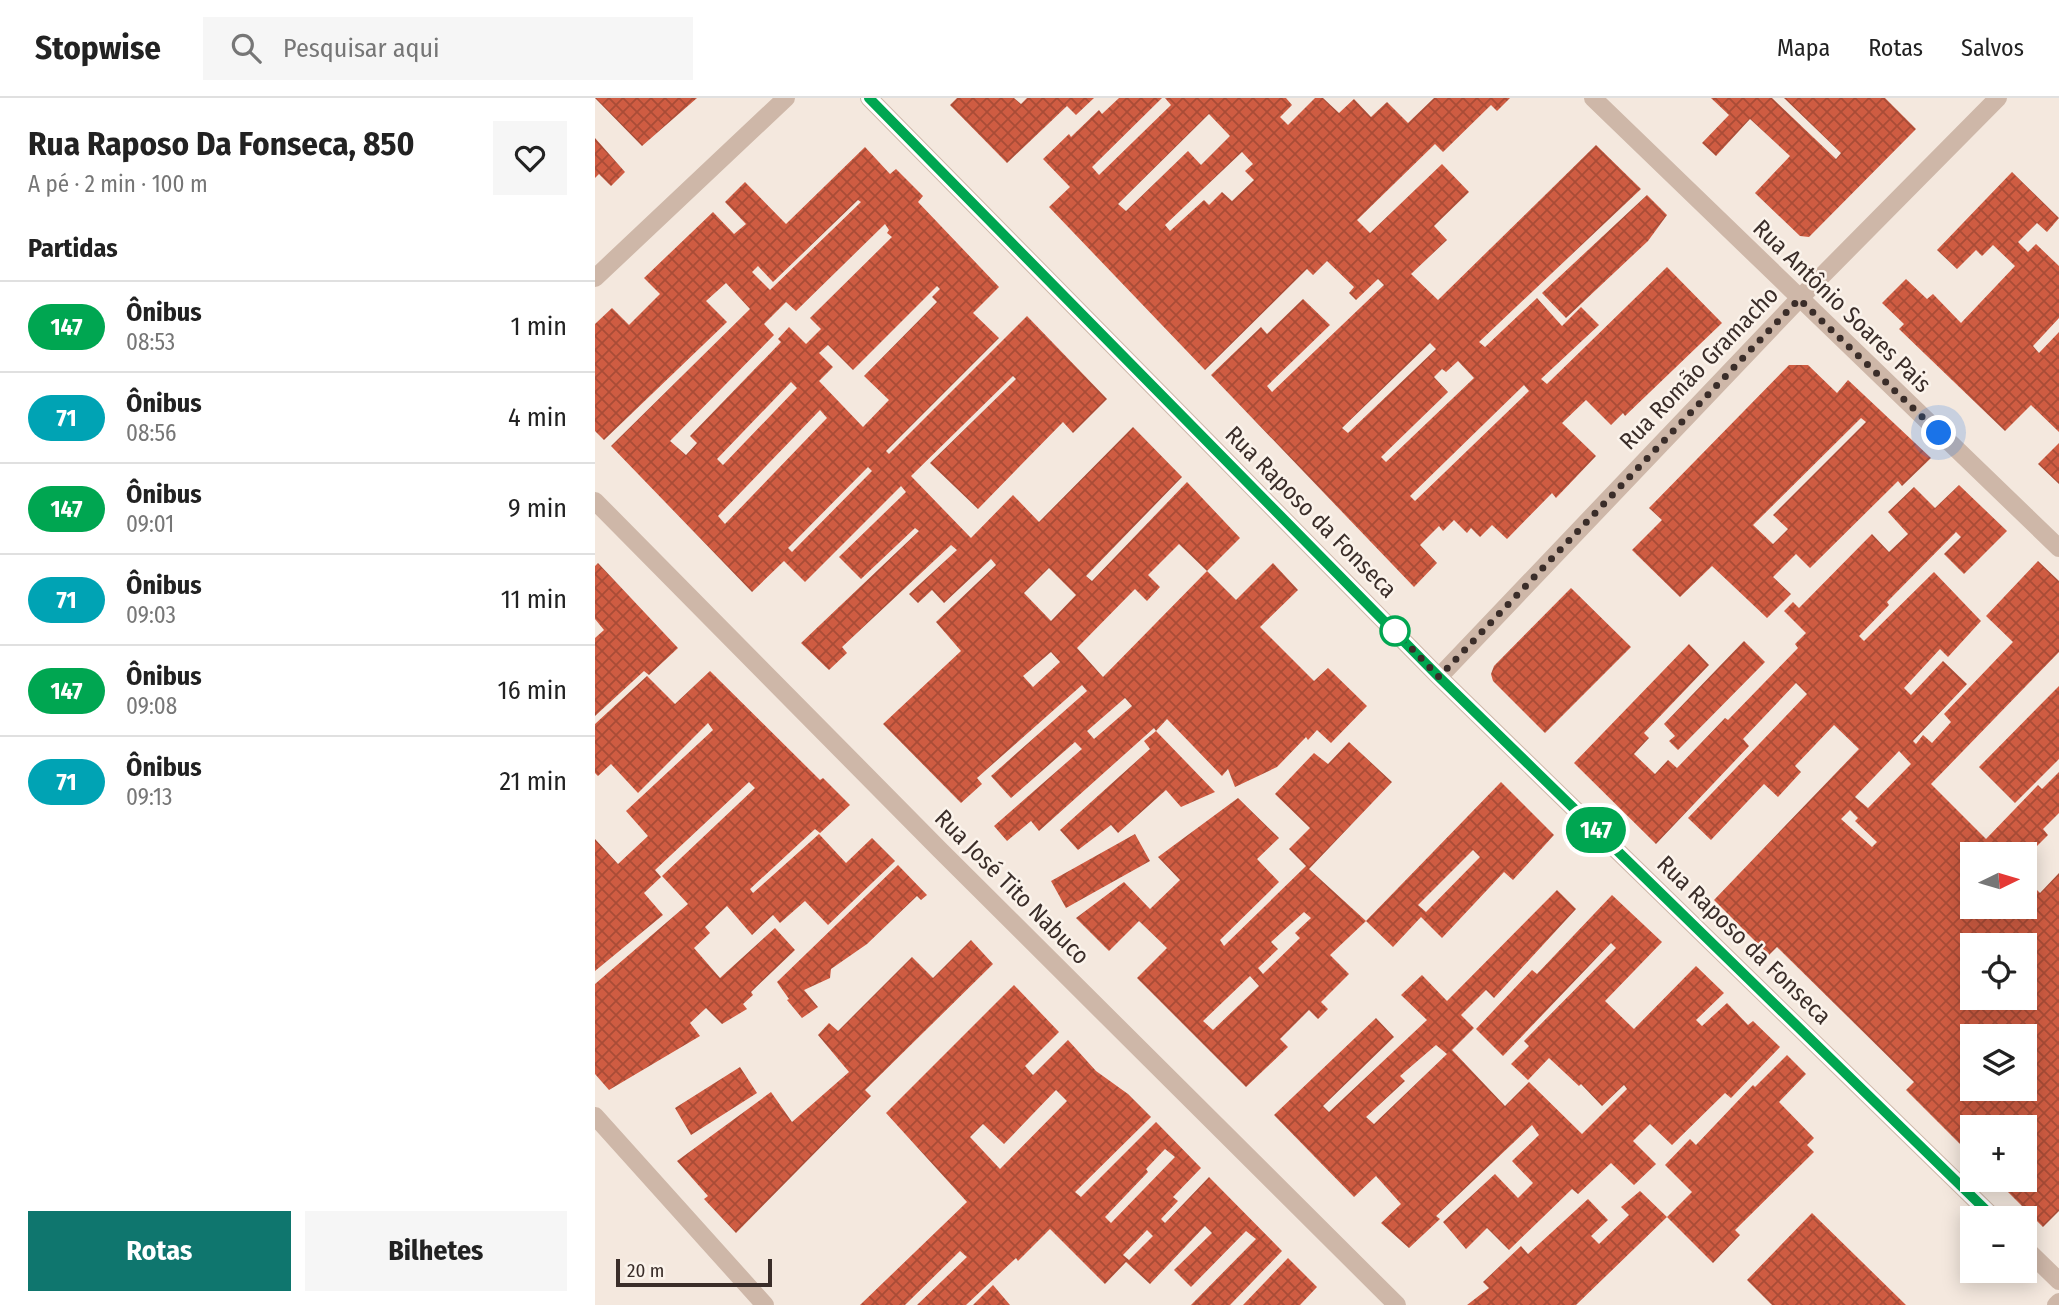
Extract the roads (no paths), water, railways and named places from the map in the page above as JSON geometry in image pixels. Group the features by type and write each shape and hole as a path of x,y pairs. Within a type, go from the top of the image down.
{"street":[{"path":"595,278 786,98"},
{"name":"Rua Raposo da Fonseca","path":"869,98 1439,677 1982,1206"},
{"name":"Rua Antônio Soares Pais","path":"1593,98 2059,548"},
{"name":"Rua Romão Gramacho","path":"1439,677 1799,299 1999,98"},
{"name":"Rua José Tito Nabuco","path":"595,501 940,850 1397,1305"},
{"path":"595,1116 765,1305"},
{"path":"2037,1260 2059,1281"}]}
